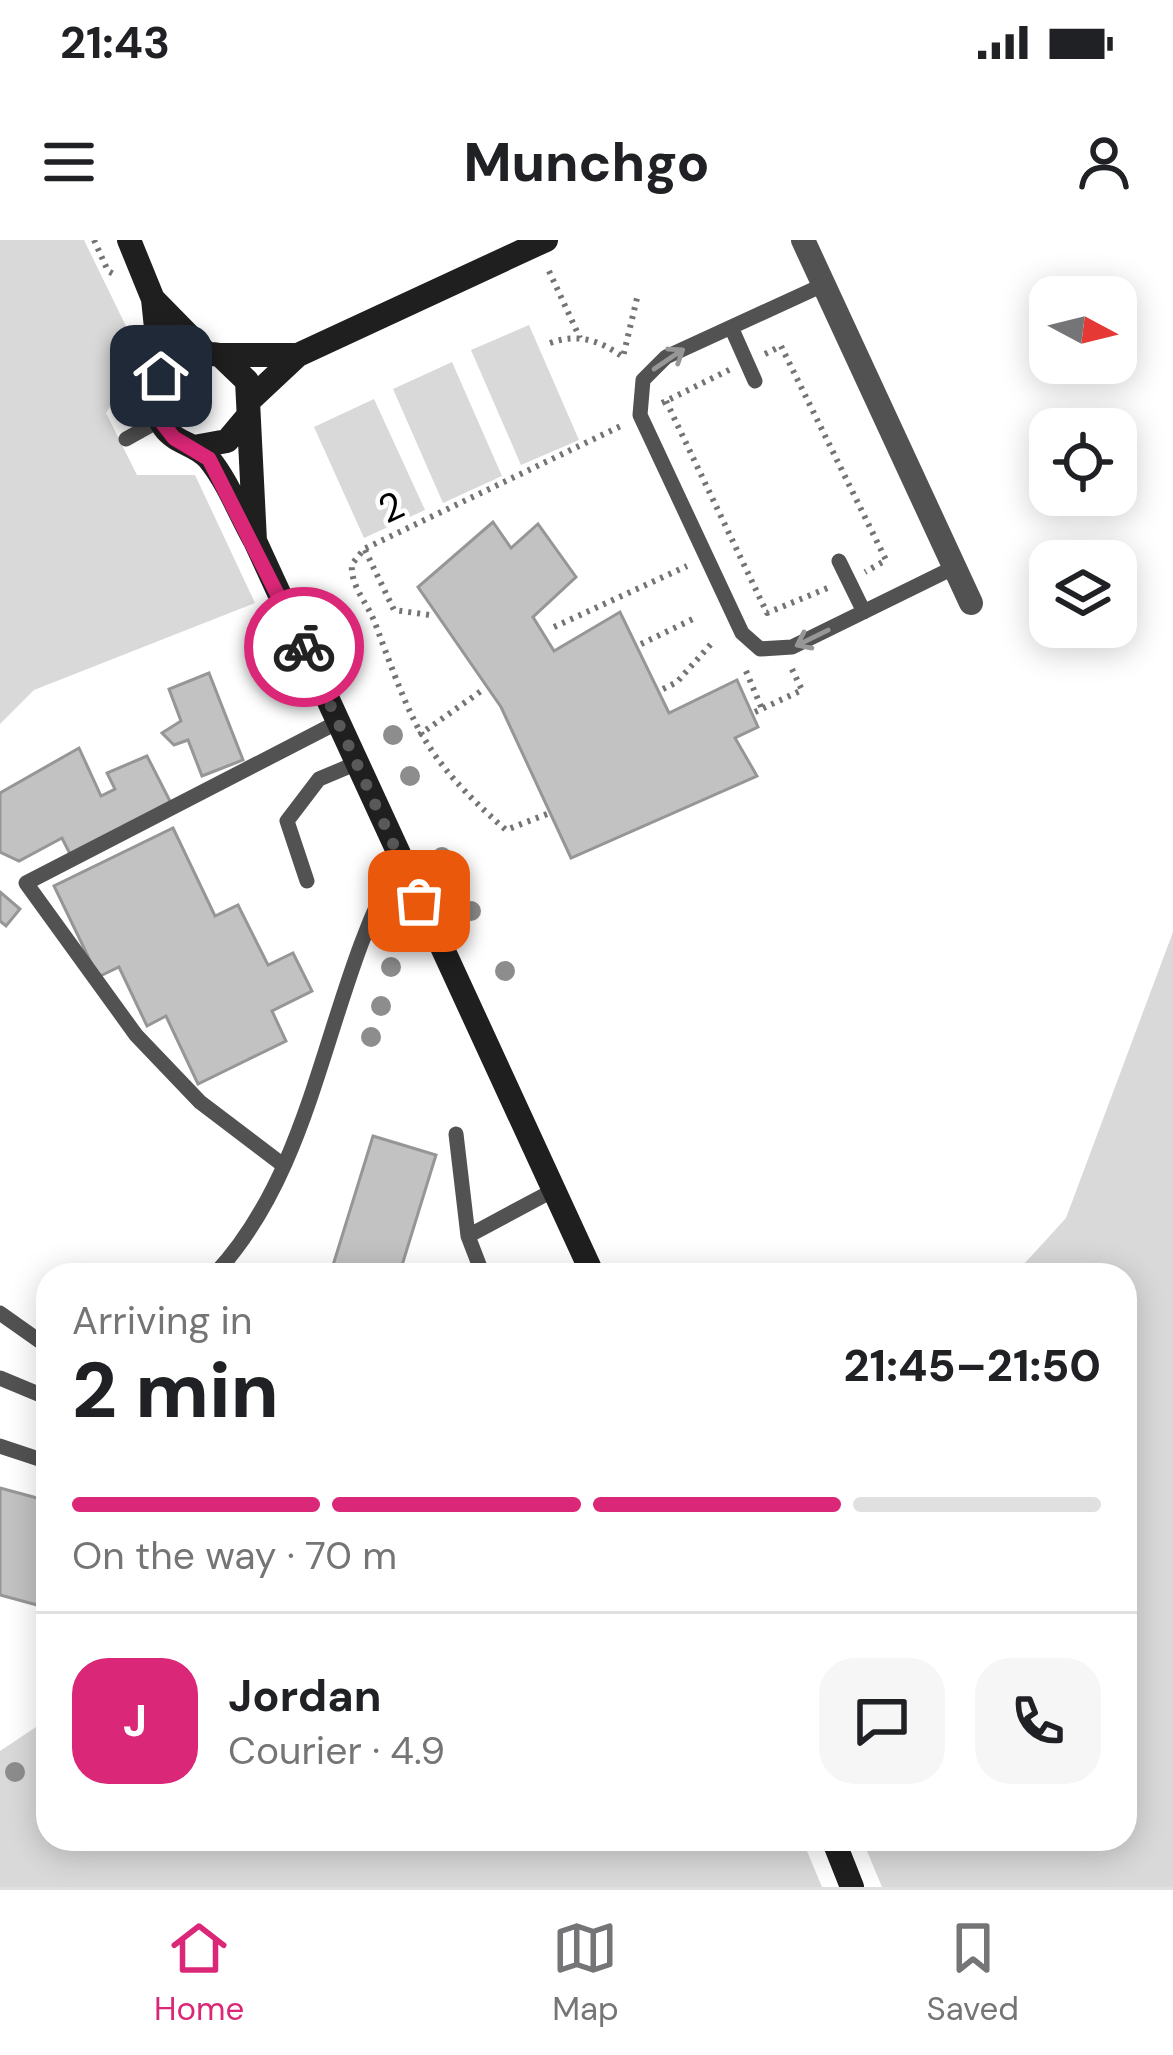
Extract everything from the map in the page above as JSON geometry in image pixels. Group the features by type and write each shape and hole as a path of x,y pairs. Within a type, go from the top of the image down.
{"street":[{"path":"128,240 153,299 161,376 155,398 160,420 174,438 209,459 255,541 587,1263"},
{"path":"194,447 227,441 249,408 298,355 546,240"},
{"path":"802,240 971,602"},
{"path":"153,299 212,353 242,372 249,408 255,541"},
{"path":"161,376 184,356 298,355"},
{"path":"837,1851 852,1887"}],"lane":[{"path":"823,286 667,357 638,393 640,415 706,557 742,633 760,650 792,647 955,567"},
{"path":"731,327 754,381"},
{"path":"126,439 160,420"},
{"path":"839,561 855,576 864,612"},
{"path":"283,1165 200,1102 136,1035 26,883 338,722"},
{"path":"307,881 287,821 319,779 357,763"},
{"path":"225,1263 240,1247 283,1165 374,904 400,860"},
{"path":"456,1133 468,1236 478,1263"},
{"path":"468,1236 554,1190"},
{"path":"0,1313 36,1338"},
{"path":"0,1378 36,1393"},
{"path":"0,1446 36,1458"}],"path":[{"path":"549,271 580,338"},
{"path":"550,343 580,338 623,357 638,294"},
{"name":"2","path":"548,814 506,830 438,765 419,735 374,618 354,584 352,564 364,549 781,346 886,560 855,576"},
{"path":"666,401 766,613 855,576 869,583"},
{"path":"364,549 394,610 430,615"},
{"path":"554,627 706,557"},
{"path":"641,644 695,618"},
{"path":"663,689 677,682 711,644"},
{"path":"746,671 762,709"},
{"path":"419,735 484,689"}],"shaded area":[{"path":"0,240 84,240 141,357 106,413 137,475 195,475 255,603 34,690 0,724"},
{"path":"529,325 579,440 521,465 471,350"},
{"path":"452,362 502,476 443,503 393,389"},
{"path":"374,399 425,510 364,538 314,427"},
{"path":"1173,932 1173,1887 882,1887 867,1851 1137,1851 1137,1263 1025,1263 1066,1218"},
{"path":"36,1727 36,1851 807,1851 822,1887 0,1887 0,1751"}],"building":[{"path":"493,522 511,548 538,524 576,577 533,617 554,651 620,612 669,713 737,680 758,727 735,738 757,776 571,858 501,707 418,587"},
{"path":"209,673 243,760 202,776 188,740 174,745 162,733 181,721 169,689"},
{"path":"79,748 101,796 115,789 107,773 147,756 173,807 70,854 62,838 19,861 0,852 0,793"},
{"path":"173,828 215,916 238,905 268,965 293,953 312,991 272,1011 286,1041 198,1084 166,1016 147,1026 119,967 98,977 54,886"},
{"path":"0,892 20,909 6,926 0,921"},
{"path":"373,1136 436,1155 403,1263 334,1263"},
{"path":"0,1488 36,1498 36,1605 0,1595"}],"way so far":[{"path":"304,647 419,901"}],"route":[{"path":"161,376 155,398 160,420 174,438 209,459 255,541 304,647"}]}
